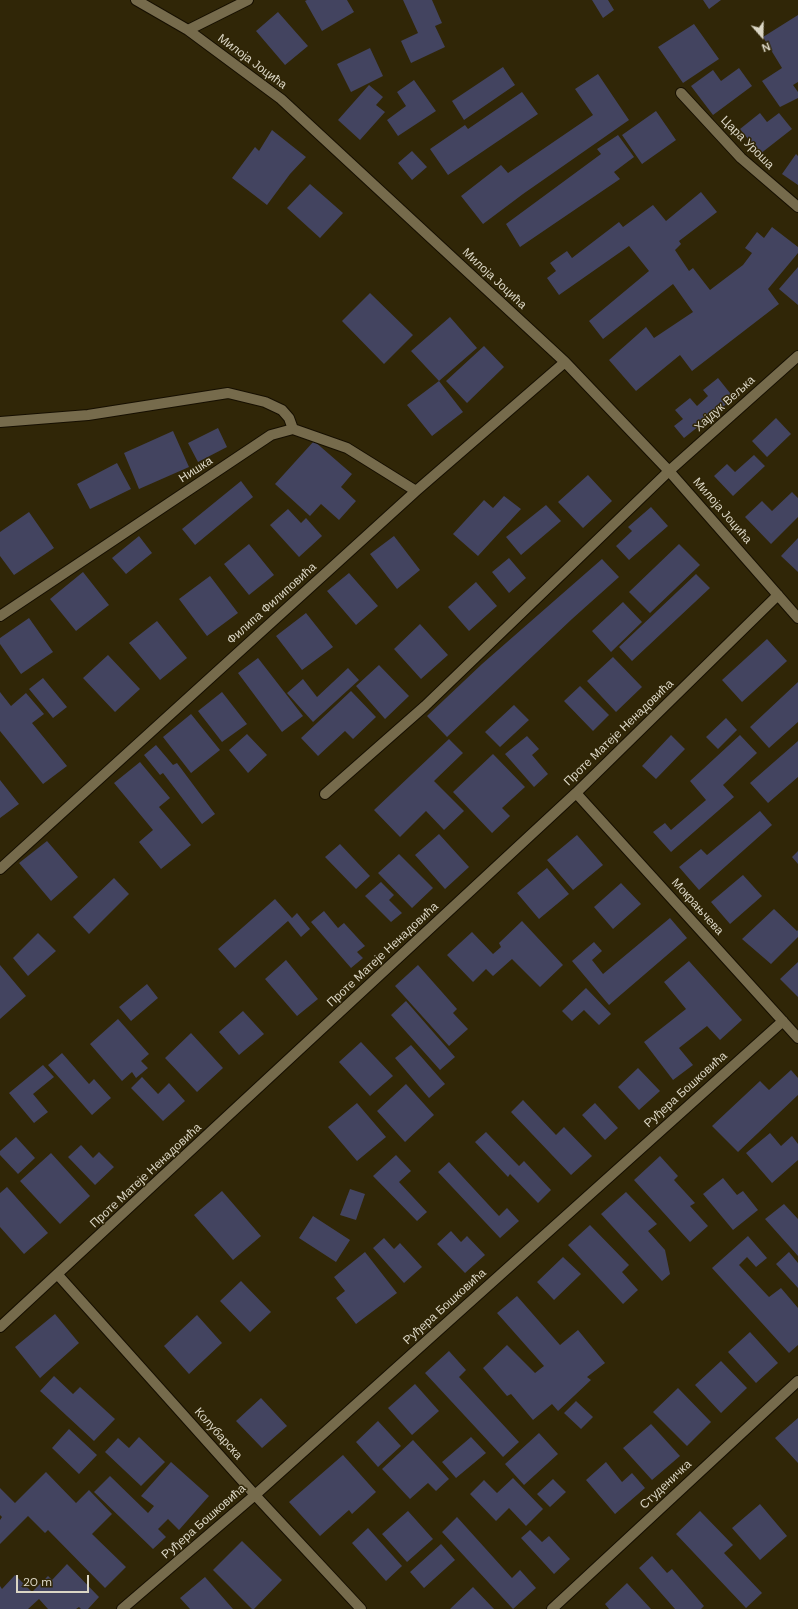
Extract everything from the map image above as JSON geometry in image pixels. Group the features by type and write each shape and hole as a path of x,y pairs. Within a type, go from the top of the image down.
{"street":[{"name":"Милоја Јоцића","path":"136,0 188,30 281,100 565,362 669,471 798,618"},
{"path":"188,30 248,0"},
{"name":"Цара Уроша","path":"681,93 741,158 798,207"},
{"name":"Хајдук Вељка","path":"325,794 425,706 669,471 798,356"},
{"name":"Филипа Филиповића","path":"0,869 416,492 565,362"},
{"path":"0,422 88,415 228,393 265,402 282,410 289,418 293,429 347,448 416,492"},
{"name":"Нишка","path":"0,616 271,435 293,429"},
{"name":"Проте Матеје Ненадовића","path":"0,1327 58,1275 576,793 778,595"},
{"name":"Мокрањчева","path":"576,793 798,1038"},
{"name":"Руђера Бошковића","path":"122,1609 255,1495 783,1021"},
{"name":"Колубарска","path":"58,1275 255,1495 361,1609"},
{"name":"Студеничка","path":"552,1609 798,1381"}],"building":[{"path":"347,0 354,12 322,31 305,1"},
{"path":"403,0 432,0 442,23 435,26 445,47 411,63 401,41 418,33"},
{"path":"592,0 608,0 614,10 603,18"},
{"path":"703,0 721,0 709,9"},
{"path":"278,12 308,46 285,65 256,31"},
{"path":"798,15 798,82 793,85 798,92 798,98 780,107 762,81 782,68 763,37"},
{"path":"694,24 719,59 683,83 658,47"},
{"path":"370,48 383,76 351,92 337,64"},
{"path":"503,67 515,85 464,120 452,101"},
{"path":"739,68 752,86 713,115 691,86 713,70 721,81"},
{"path":"598,74 629,120 523,194 483,224 461,196 501,165 508,173 593,115 575,89"},
{"path":"414,80 436,111 398,136 387,120 406,106 397,92"},
{"path":"369,85 383,97 376,105 385,112 360,140 338,120"},
{"path":"522,92 538,114 448,175 430,149 465,125 468,129"},
{"path":"656,111 676,140 642,164 622,135"},
{"path":"760,113 767,122 779,113 792,129 760,154 740,129"},
{"path":"272,130 306,157 290,174 267,205 232,178 255,147 259,151"},
{"path":"618,135 634,157 614,172 620,179 520,247 506,224 601,154 597,149"},
{"path":"412,151 427,167 412,180 398,163"},
{"path":"796,154 798,156 798,185 782,174"},
{"path":"310,184 343,213 320,238 287,208"},
{"path":"701,192 717,212 679,241 681,244 675,250 689,271 693,268 710,290 743,265 752,253 745,248 757,232 764,238 772,227 798,247 798,253 768,289 779,304 692,371 680,355 636,391 609,360 646,327 654,338 693,312 673,284 603,339 589,321 649,271 629,246 559,295 547,278 556,271 550,263 567,251 572,258 619,222 623,227 653,205 666,221"},
{"path":"798,267 798,305 779,289"},
{"path":"370,293 413,335 384,364 342,321"},
{"path":"450,317 477,348 439,381 411,351"},
{"path":"484,346 504,367 467,403 446,381"},
{"path":"718,378 734,398 684,438 674,426 683,419 675,410 690,398 697,406 708,396 703,390"},
{"path":"439,381 463,412 432,436 407,405"},
{"path":"776,418 791,434 767,457 752,441"},
{"path":"218,428 227,447 198,462 188,443"},
{"path":"173,431 189,467 139,489 124,453"},
{"path":"314,441 352,474 341,487 356,501 339,520 321,504 310,516 275,484"},
{"path":"754,455 765,466 733,496 714,476 727,464 735,472"},
{"path":"117,463 131,489 90,509 77,484"},
{"path":"588,475 612,501 583,528 558,502"},
{"path":"241,481 253,497 195,545 182,529"},
{"path":"792,492 798,498 798,517 771,544 745,517 762,501 772,511"},
{"path":"504,496 521,509 478,556 453,534 484,500 493,508"},
{"path":"546,505 561,521 521,555 506,537"},
{"path":"651,507 668,526 629,560 616,546 632,531 628,527"},
{"path":"288,509 301,523 306,518 322,536 299,557 270,525"},
{"path":"29,512 54,548 14,575 0,556 0,532"},
{"path":"139,536 152,553 126,574 112,558"},
{"path":"394,536 420,570 397,589 370,554"},
{"path":"798,538 798,572 781,556"},
{"path":"249,544 274,575 249,595 224,564"},
{"path":"679,544 700,565 650,613 629,592"},
{"path":"509,558 526,578 509,593 492,572"},
{"path":"602,559 619,577 572,619 447,737 427,716 482,664"},
{"path":"83,572 109,605 76,631 50,599"},
{"path":"349,573 378,606 356,625 327,591"},
{"path":"696,574 710,588 632,661 619,647"},
{"path":"210,576 238,613 207,636 179,599"},
{"path":"476,582 497,606 469,631 448,607"},
{"path":"623,602 642,622 611,652 592,631"},
{"path":"306,613 333,647 302,670 276,636"},
{"path":"29,618 53,652 21,674 0,644 0,638"},
{"path":"157,621 187,658 160,680 129,643"},
{"path":"420,624 448,655 421,679 394,649"},
{"path":"767,639 787,661 742,702 722,680"},
{"path":"108,655 140,689 115,712 83,678"},
{"path":"613,657 642,687 616,712 587,681"},
{"path":"258,658 303,716 282,732 238,673"},
{"path":"379,665 409,696 385,719 356,686"},
{"path":"348,668 359,680 313,722 287,693 303,679 317,697"},
{"path":"43,678 67,707 53,718 29,689"},
{"path":"798,682 798,722 769,748 750,727"},
{"path":"580,686 609,715 593,731 564,701"},
{"path":"351,691 376,717 353,739 345,731 318,756 301,738"},
{"path":"0,692 11,706 26,693 44,714 32,723 67,766 43,784 0,731"},
{"path":"222,692 247,724 222,742 198,711"},
{"path":"514,705 529,720 500,747 485,732"},
{"path":"191,714 220,750 191,773 163,737"},
{"path":"726,718 737,730 718,749 706,737"},
{"path":"247,734 267,755 248,773 229,750"},
{"path":"671,735 685,749 656,779 642,766"},
{"path":"740,735 757,753 723,785 734,797 671,852 653,832 665,823 671,830 706,800 690,781"},
{"path":"527,736 539,749 532,755 548,774 534,787 505,754"},
{"path":"449,739 463,753 434,781 464,811 444,830 426,811 400,837 374,810"},
{"path":"798,741 798,777 768,803 750,783"},
{"path":"156,745 173,765 177,763 215,814 202,824 163,773 160,775 144,755"},
{"path":"493,754 525,787 502,808 510,816 492,833 453,792"},
{"path":"140,762 170,798 159,807 191,845 161,869 139,842 153,830 114,783"},
{"path":"0,780 19,804 0,818"},
{"path":"760,811 772,825 699,890 679,867 701,849 707,855"},
{"path":"439,834 469,867 445,889 415,855"},
{"path":"577,835 603,865 573,890 547,860"},
{"path":"47,841 78,877 51,901 19,863"},
{"path":"340,844 370,876 356,889 325,857"},
{"path":"798,851 798,864 792,857"},
{"path":"399,854 433,888 412,908 378,873"},
{"path":"547,868 569,894 539,919 517,893"},
{"path":"743,875 762,896 730,924 711,902"},
{"path":"114,878 129,894 89,934 73,917"},
{"path":"381,882 394,895 389,900 402,913 391,922 365,896"},
{"path":"621,883 641,904 613,929 594,907"},
{"path":"275,899 292,918 297,913 310,929 301,937 288,921 235,968 218,949"},
{"path":"774,909 797,931 798,930 798,937 771,964 742,939"},
{"path":"324,911 338,928 344,923 365,946 357,952 363,958 351,968 311,922"},
{"path":"670,918 687,938 609,1005 572,961 594,942 602,951 592,960 603,974"},
{"path":"522,921 563,965 540,987 512,959 493,976 486,969 473,982 447,955 472,932 493,954 501,947 499,943"},
{"path":"38,933 56,951 28,976 13,958"},
{"path":"286,960 318,999 297,1016 265,979"},
{"path":"689,961 742,1020 720,1040 707,1026 679,1048 693,1065 673,1080 644,1042 686,1009 664,982"},
{"path":"798,962 798,997 780,979"},
{"path":"0,965 26,996 0,1019"},
{"path":"418,965 457,1009 453,1013 468,1029 449,1046 395,986"},
{"path":"147,984 158,998 131,1021 119,1007"},
{"path":"586,988 611,1014 599,1025 584,1010 572,1021 562,1011"},
{"path":"406,1001 455,1057 440,1070 391,1015"},
{"path":"243,1011 264,1034 239,1055 219,1032"},
{"path":"118,1019 149,1054 141,1061 148,1068 136,1078 132,1072 122,1081 90,1044"},
{"path":"191,1033 223,1068 197,1092 165,1058"},
{"path":"361,1042 393,1076 370,1096 339,1062"},
{"path":"411,1045 445,1084 429,1098 395,1058"},
{"path":"62,1053 89,1084 94,1079 111,1098 92,1115 48,1065"},
{"path":"43,1065 54,1077 33,1094 48,1112 34,1123 9,1093"},
{"path":"638,1068 660,1091 639,1110 618,1087"},
{"path":"791,1070 798,1078 798,1095 738,1152 712,1126 760,1081 769,1090"},
{"path":"142,1077 158,1094 169,1083 185,1101 163,1121 131,1088"},
{"path":"406,1084 434,1115 405,1142 377,1111"},
{"path":"523,1100 556,1135 564,1127 592,1156 571,1175 511,1112"},
{"path":"357,1103 386,1137 357,1161 328,1127"},
{"path":"595,1103 618,1128 605,1140 582,1115"},
{"path":"486,1132 519,1166 524,1161 551,1190 538,1203 510,1174 508,1177 475,1142"},
{"path":"770,1133 781,1146 792,1136 798,1144 798,1160 772,1183 746,1153"},
{"path":"16,1137 35,1158 18,1174 0,1155 0,1151"},
{"path":"81,1145 93,1158 99,1152 114,1167 95,1185 68,1157"},
{"path":"51,1153 90,1196 60,1224 20,1181"},
{"path":"396,1155 411,1171 399,1182 427,1212 417,1221 373,1176"},
{"path":"660,1156 678,1176 674,1180 695,1203 690,1206 708,1226 690,1242 634,1180"},
{"path":"449,1162 499,1216 507,1208 519,1221 500,1238 438,1172"},
{"path":"723,1178 737,1195 743,1191 758,1210 733,1230 703,1194"},
{"path":"7,1187 48,1233 24,1254 0,1227 0,1193"},
{"path":"350,1189 365,1194 356,1220 340,1215"},
{"path":"222,1191 261,1236 233,1260 194,1215"},
{"path":"626,1192 657,1224 648,1231 665,1250 670,1274 662,1281 601,1214"},
{"path":"784,1204 798,1219 798,1256 765,1219"},
{"path":"313,1216 350,1240 336,1262 299,1238"},
{"path":"590,1225 629,1265 622,1272 638,1290 623,1304 568,1245"},
{"path":"451,1231 461,1242 467,1236 485,1255 465,1273 437,1244"},
{"path":"748,1236 767,1258 756,1267 747,1257 739,1265 769,1297 781,1288 798,1308 798,1345 789,1353 712,1268"},
{"path":"384,1238 394,1249 400,1243 422,1267 404,1283 373,1248"},
{"path":"365,1252 397,1293 356,1324 336,1298 345,1291 334,1277"},
{"path":"789,1252 798,1263 798,1288 776,1264"},
{"path":"563,1257 581,1274 554,1300 537,1282"},
{"path":"241,1281 271,1312 250,1332 220,1301"},
{"path":"517,1296 560,1345 578,1330 605,1363 587,1377 591,1380 558,1411 552,1404 533,1420 511,1394 507,1396 483,1368 507,1345 535,1373 544,1366 497,1313"},
{"path":"55,1314 79,1343 40,1378 15,1347"},
{"path":"197,1315 222,1343 189,1374 164,1346"},
{"path":"750,1332 778,1363 756,1383 728,1352"},
{"path":"449,1351 466,1370 459,1377 519,1442 503,1457 425,1373"},
{"path":"721,1361 747,1388 721,1413 695,1385"},
{"path":"54,1376 73,1394 80,1387 115,1419 94,1441 40,1391"},
{"path":"415,1384 439,1411 412,1435 388,1408"},
{"path":"678,1388 711,1422 687,1446 653,1412"},
{"path":"261,1398 287,1426 262,1448 236,1421"},
{"path":"576,1401 593,1417 581,1429 564,1413"},
{"path":"798,1418 798,1463 775,1438"},
{"path":"378,1421 401,1446 378,1467 356,1442"},
{"path":"651,1424 680,1456 652,1480 623,1448"},
{"path":"69,1429 97,1455 79,1474 52,1448"},
{"path":"539,1433 558,1454 524,1485 505,1464"},
{"path":"139,1437 165,1462 141,1486 105,1452 118,1438 129,1448"},
{"path":"471,1437 486,1453 456,1478 442,1462"},
{"path":"413,1440 449,1479 436,1491 428,1483 410,1499 382,1469"},
{"path":"343,1455 376,1492 352,1514 349,1510 320,1536 289,1502"},
{"path":"171,1462 209,1496 179,1530 168,1519 158,1529 166,1537 153,1549 94,1492 110,1476 148,1513 154,1506 141,1496"},
{"path":"606,1462 622,1482 632,1473 645,1488 615,1514 586,1480"},
{"path":"46,1472 76,1503 89,1490 112,1514 92,1534 126,1567 105,1588 48,1530 45,1533 28,1516 0,1544 0,1520 2,1517 0,1515 0,1488 15,1503"},
{"path":"513,1478 543,1509 526,1526 509,1508 496,1521 470,1494 484,1480 497,1493"},
{"path":"553,1479 566,1492 550,1507 537,1494"},
{"path":"760,1504 787,1536 760,1560 732,1528"},
{"path":"408,1511 433,1539 407,1562 382,1534"},
{"path":"700,1511 733,1545 724,1553 762,1593 746,1608 676,1534"},
{"path":"457,1517 512,1578 520,1570 536,1588 513,1609 442,1532"},
{"path":"368,1528 402,1566 386,1581 352,1543"},
{"path":"530,1530 542,1542 549,1536 570,1559 554,1574 521,1538"},
{"path":"242,1541 282,1580 254,1609 252,1609 213,1570"},
{"path":"441,1544 455,1560 424,1588 410,1572"},
{"path":"652,1556 667,1573 672,1569 704,1606 701,1609 675,1609 639,1568"},
{"path":"67,1564 99,1597 88,1609 81,1609 79,1607 76,1609 48,1609 39,1599 28,1609 0,1609 0,1586 2,1589 15,1575 32,1592 48,1576 52,1580"},
{"path":"205,1577 233,1609 190,1609 180,1598"},
{"path":"627,1583 651,1609 609,1609 605,1604"},
{"path":"473,1587 494,1609 450,1609"}]}
